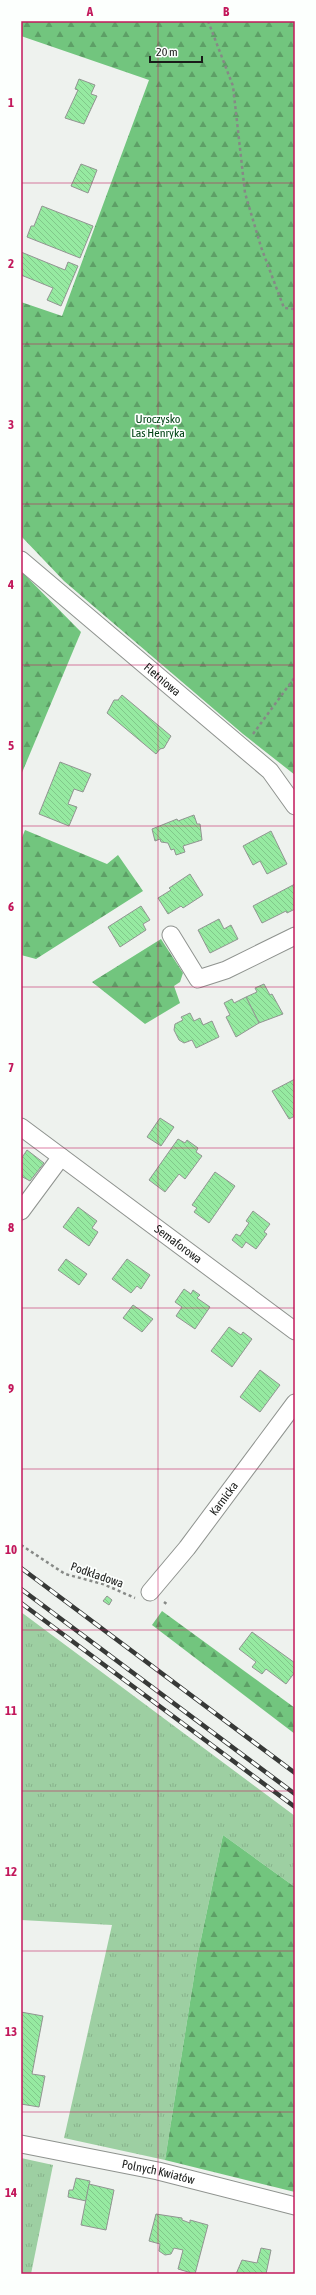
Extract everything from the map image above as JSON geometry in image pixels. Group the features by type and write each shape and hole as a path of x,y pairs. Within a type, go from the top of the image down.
{"street":[{"name":"Fletniowa","path":"21,560 270,771 295,806"},
{"path":"171,935 198,979 226,970 295,936"},
{"name":"Semaforowa","path":"21,1127 295,1331"},
{"path":"21,1211 61,1157"},
{"name":"Karnicka","path":"150,1592 187,1548 295,1403"},
{"name":"Polnych Kwiatów","path":"21,2144 158,2171 295,2206"}],"path":[{"path":"208,21 233,86 245,193 261,247 284,308 295,309"},
{"path":"243,748 295,677"},
{"name":"Podkładowa","path":"21,1544 65,1574 103,1584 134,1598 150,1592"}],"green space":[{"name":"Uroczysko Las Henryka","path":"21,21 295,21 295,775 243,734 64,581 21,536 21,302 62,316 149,80 21,36"},
{"path":"21,571 81,632 21,775"},
{"path":"25,830 107,864 118,855 143,891 36,959 21,955 21,840"},
{"path":"161,939 183,973 180,982 174,986 180,1003 145,1024 92,982"},
{"path":"162,1611 295,1708 295,1734 152,1625"},
{"path":"21,1612 295,1816 295,1887 223,1835 197,1958 165,2160 64,2138 112,1925 21,1920"},
{"path":"223,1835 295,1887 295,2192 165,2160 197,1958"},
{"path":"21,2158 53,2165 31,2274 21,2274"}],"building":[{"path":"79,79 95,85 91,94 97,96 84,124 65,118 78,90 75,89"},
{"path":"81,164 97,170 88,193 71,186"},
{"path":"42,206 93,226 80,258 27,237 31,226 34,226"},
{"path":"21,252 65,270 68,262 78,266 61,306 47,300 53,288 21,275"},
{"path":"122,695 171,736 164,748 160,749 156,754 107,713 114,700 118,700"},
{"path":"60,762 91,774 83,792 74,789 68,804 77,807 69,826 39,814"},
{"path":"194,815 197,824 200,824 202,840 183,846 185,852 176,855 174,849 171,850 168,843 161,842 160,839 155,841 152,829 177,819 178,821"},
{"path":"271,831 287,864 267,874 260,861 253,865 243,846"},
{"path":"190,874 203,895 183,908 181,906 168,914 158,898 171,890 169,888"},
{"path":"295,884 295,909 287,913 286,911 262,923 253,906"},
{"path":"141,906 150,920 143,924 146,930 120,947 108,927"},
{"path":"219,919 224,929 231,925 238,939 210,953 198,930"},
{"path":"264,984 270,995 272,994 283,1014 259,1023 246,997 257,992 255,988"},
{"path":"246,997 259,1023 236,1037 226,1017 230,1015 224,1003 232,999 234,1003"},
{"path":"190,1013 194,1021 200,1018 203,1025 212,1021 219,1037 196,1048 192,1040 184,1043 179,1040 174,1030 175,1024 183,1020 181,1017"},
{"path":"295,1079 295,1116 289,1119 272,1091"},
{"path":"160,1118 174,1127 161,1146 147,1137"},
{"path":"178,1139 185,1143 187,1140 198,1148 196,1152 202,1156 185,1179 179,1174 165,1192 149,1180"},
{"path":"27,1150 44,1163 30,1181 21,1176 21,1159"},
{"path":"215,1172 235,1186 209,1223 194,1212 197,1208 192,1205"},
{"path":"78,1207 97,1221 92,1228 98,1232 89,1246 63,1227"},
{"path":"253,1211 270,1224 264,1232 267,1234 256,1249 246,1242 242,1248 232,1240 236,1234 240,1236 249,1223 246,1221"},
{"path":"66,1259 87,1274 79,1285 58,1270"},
{"path":"127,1259 150,1275 141,1289 137,1286 131,1293 112,1279"},
{"path":"184,1289 191,1294 193,1290 200,1295 197,1298 210,1307 195,1329 176,1316 182,1307 175,1302"},
{"path":"133,1305 153,1319 142,1332 123,1318"},
{"path":"229,1327 241,1335 243,1332 252,1339 232,1367 211,1351"},
{"path":"260,1370 280,1385 260,1412 240,1397"},
{"path":"107,1596 112,1600 109,1605 103,1601"},
{"path":"252,1632 295,1663 295,1672 286,1684 266,1669 262,1674 252,1667 256,1662 239,1649"},
{"path":"21,2012 43,2016 32,2074 45,2076 39,2107 21,2104"},
{"path":"76,2178 90,2181 86,2201 68,2197 69,2190 73,2190"},
{"path":"89,2184 114,2190 106,2230 81,2225"},
{"path":"156,2214 182,2218 182,2220 190,2223 190,2220 208,2225 195,2274 178,2269 183,2250 174,2248 171,2254 165,2255 159,2251 160,2244 149,2241"},
{"path":"261,2248 271,2250 266,2274 236,2274 242,2260 257,2263"}],"railway":[{"path":"21,1568 295,1773"},
{"path":"21,1589 295,1794"},
{"path":"21,1603 295,1807"}]}
